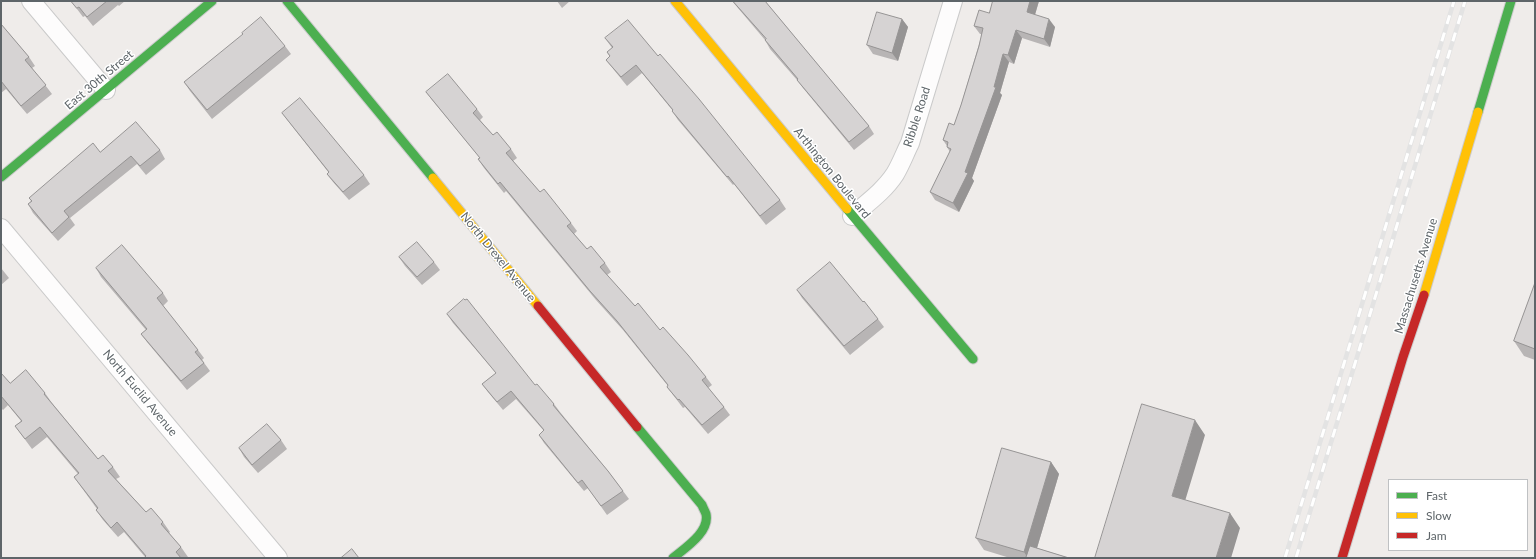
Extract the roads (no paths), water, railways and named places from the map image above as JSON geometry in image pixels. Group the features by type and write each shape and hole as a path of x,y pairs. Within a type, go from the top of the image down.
{"street":[{"path":"31,1 106,90"},
{"name":"East 30th Street","path":"1,177 212,1"},
{"name":"North Drexel Avenue","path":"287,1 702,505 706,515 701,532 694,541 673,558"},
{"name":"Arthington Boulevard","path":"675,1 852,216 973,359"},
{"name":"Ribble Road","path":"852,216 882,190 895,174 902,161 910,143 953,1"},
{"name":"Massachusetts Avenue","path":"1342,558 1403,357 1425,291 1511,1"},
{"name":"North Euclid Avenue","path":"1,228 278,558"}],"railway":[{"path":"1285,558 1454,1"},
{"path":"1296,558 1465,1"}]}
